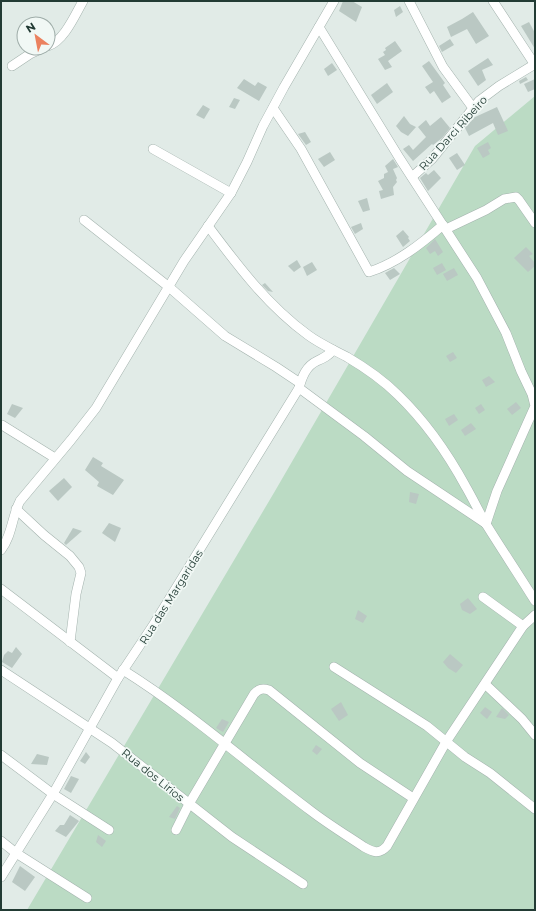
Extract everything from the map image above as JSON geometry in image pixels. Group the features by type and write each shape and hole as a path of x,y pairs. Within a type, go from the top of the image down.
{"street":[{"path":"56,41 73,20 83,1"},
{"path":"1,550 7,539 16,509 23,496 96,408 184,261 231,193 273,108 334,1"},
{"path":"409,1 443,67 473,108"},
{"path":"493,1 535,65"},
{"path":"319,27 435,216 444,227 477,278 506,333 534,401 532,412 497,491 486,524"},
{"path":"12,66 27,56"},
{"name":"Rua Darci Ribeiro","path":"412,177 432,158 473,108 494,90 535,65"},
{"path":"273,108 300,149 369,272 389,264 444,227 486,210 510,197 516,197 519,200 535,224"},
{"path":"153,149 231,193"},
{"path":"84,220 168,287 231,341 276,367 407,471 486,524"},
{"path":"208,226 269,301 283,315 322,345 356,362 392,390 416,415 430,432 466,486 486,524 513,564 535,601"},
{"name":"Rua das Margaridas","path":"1,877 53,794 120,674 160,614 299,386 307,369 316,362 327,357 333,350"},
{"path":"2,425 55,458"},
{"path":"16,509 44,535 70,556 79,567 81,573 76,594 70,642"},
{"path":"1,589 70,642 120,674 167,699 312,812 372,851 379,853 387,846 446,742 523,626 535,615"},
{"path":"483,597 523,626"},
{"path":"334,667 427,726 465,757 490,773 535,809"},
{"name":"Rua dos Lirios","path":"1,670 90,728 131,757 232,837 303,884"},
{"path":"485,684 522,719 535,734"},
{"path":"176,830 189,804 254,694 258,690 265,689 269,690 360,763 413,798"},
{"path":"1,755 53,794 109,830"},
{"path":"1,841 16,853 87,898"}],"green space":[{"path":"535,96 535,910 27,910 275,491 475,146"}],"building":[{"path":"343,1 352,1 362,7 356,22 339,11"},
{"path":"400,6 403,12 396,17 394,10"},
{"path":"473,12 489,36 476,44 467,29 451,37 447,27"},
{"path":"529,22 535,33 535,49 521,26"},
{"path":"450,39 454,45 442,52 439,46"},
{"path":"395,41 402,51 388,61 392,67 385,70 378,59 385,55 383,52 386,50 385,48"},
{"path":"488,58 493,65 482,70 486,80 478,86 468,71"},
{"path":"429,61 445,83 443,85 451,97 442,103 434,91 430,94 425,87 433,82 422,66"},
{"path":"332,63 337,70 328,76 324,69"},
{"path":"526,77 528,80 520,84 519,81"},
{"path":"244,79 255,86 258,82 267,87 259,101 237,88"},
{"path":"535,79 535,89 528,92 524,84"},
{"path":"387,83 393,92 377,104 371,95"},
{"path":"234,98 240,100 235,109 229,107"},
{"path":"203,105 210,109 204,119 196,115"},
{"path":"497,107 508,131 498,135 493,123 469,136 465,128 473,118"},
{"path":"404,116 410,124 416,127 408,136 401,132 396,126"},
{"path":"441,117 450,128 442,138 433,145 432,144 413,161 403,149 409,145 413,150 426,137 418,127 426,120 430,126"},
{"path":"305,132 311,142 306,145 298,134"},
{"path":"488,142 491,148 488,150 490,154 483,158 477,148"},
{"path":"330,152 335,160 324,167 318,159"},
{"path":"457,153 465,165 457,170 449,158"},
{"path":"393,159 398,167 393,169 397,178 397,182 393,187 394,195 381,199 379,191 383,190 378,181 384,178 384,174 388,172 385,166"},
{"path":"434,170 441,178 428,191 420,178 426,173 428,175"},
{"path":"367,198 370,210 363,212 358,201"},
{"path":"361,223 363,229 355,234 351,227"},
{"path":"403,230 409,237 408,238 410,241 403,247 396,236"},
{"path":"435,239 443,252 438,256 435,251 430,254 426,248"},
{"path":"526,247 533,254 529,256 535,263 535,266 528,272 514,258"},
{"path":"297,260 301,267 294,272 288,266"},
{"path":"312,262 317,270 307,276 303,267"},
{"path":"442,263 446,270 437,275 433,268"},
{"path":"394,268 400,274 390,280 385,273"},
{"path":"454,268 458,275 447,281 443,274"},
{"path":"265,283 273,292 268,291 262,285"},
{"path":"453,352 457,358 450,362 446,356"},
{"path":"489,376 495,382 486,387 482,380"},
{"path":"516,402 521,408 512,415 507,409"},
{"path":"12,404 23,408 15,418 7,414"},
{"path":"481,404 485,410 479,414 475,408"},
{"path":"454,414 458,420 449,426 445,419"},
{"path":"471,423 476,429 465,436 461,430"},
{"path":"93,457 103,463 101,466 124,480 113,495 97,486 99,482 85,470"},
{"path":"64,478 72,487 58,501 49,491"},
{"path":"410,492 419,494 416,504 409,502"},
{"path":"109,523 121,528 115,542 102,533"},
{"path":"73,528 82,531 66,545 64,543"},
{"path":"468,598 477,609 470,614 462,610 460,604"},
{"path":"358,610 367,616 363,623 355,619"},
{"path":"16,647 22,654 12,668 2,662 4,655 8,651 12,653"},
{"path":"450,654 463,665 456,673 448,668 443,662"},
{"path":"341,702 348,715 339,721 331,709"},
{"path":"485,707 492,712 487,719 480,713"},
{"path":"502,708 509,715 505,719 496,717"},
{"path":"222,719 229,722 223,732 216,728"},
{"path":"316,745 322,749 317,755 312,751"},
{"path":"86,752 90,757 85,764 80,761"},
{"path":"37,754 49,757 47,765 31,764"},
{"path":"71,776 79,779 71,793 64,789"},
{"path":"177,806 180,808 175,819 169,817"},
{"path":"70,815 79,821 66,837 55,831 60,825 64,825"},
{"path":"98,835 106,841 102,847 96,842"},
{"path":"20,866 35,877 25,891 12,882"}]}
